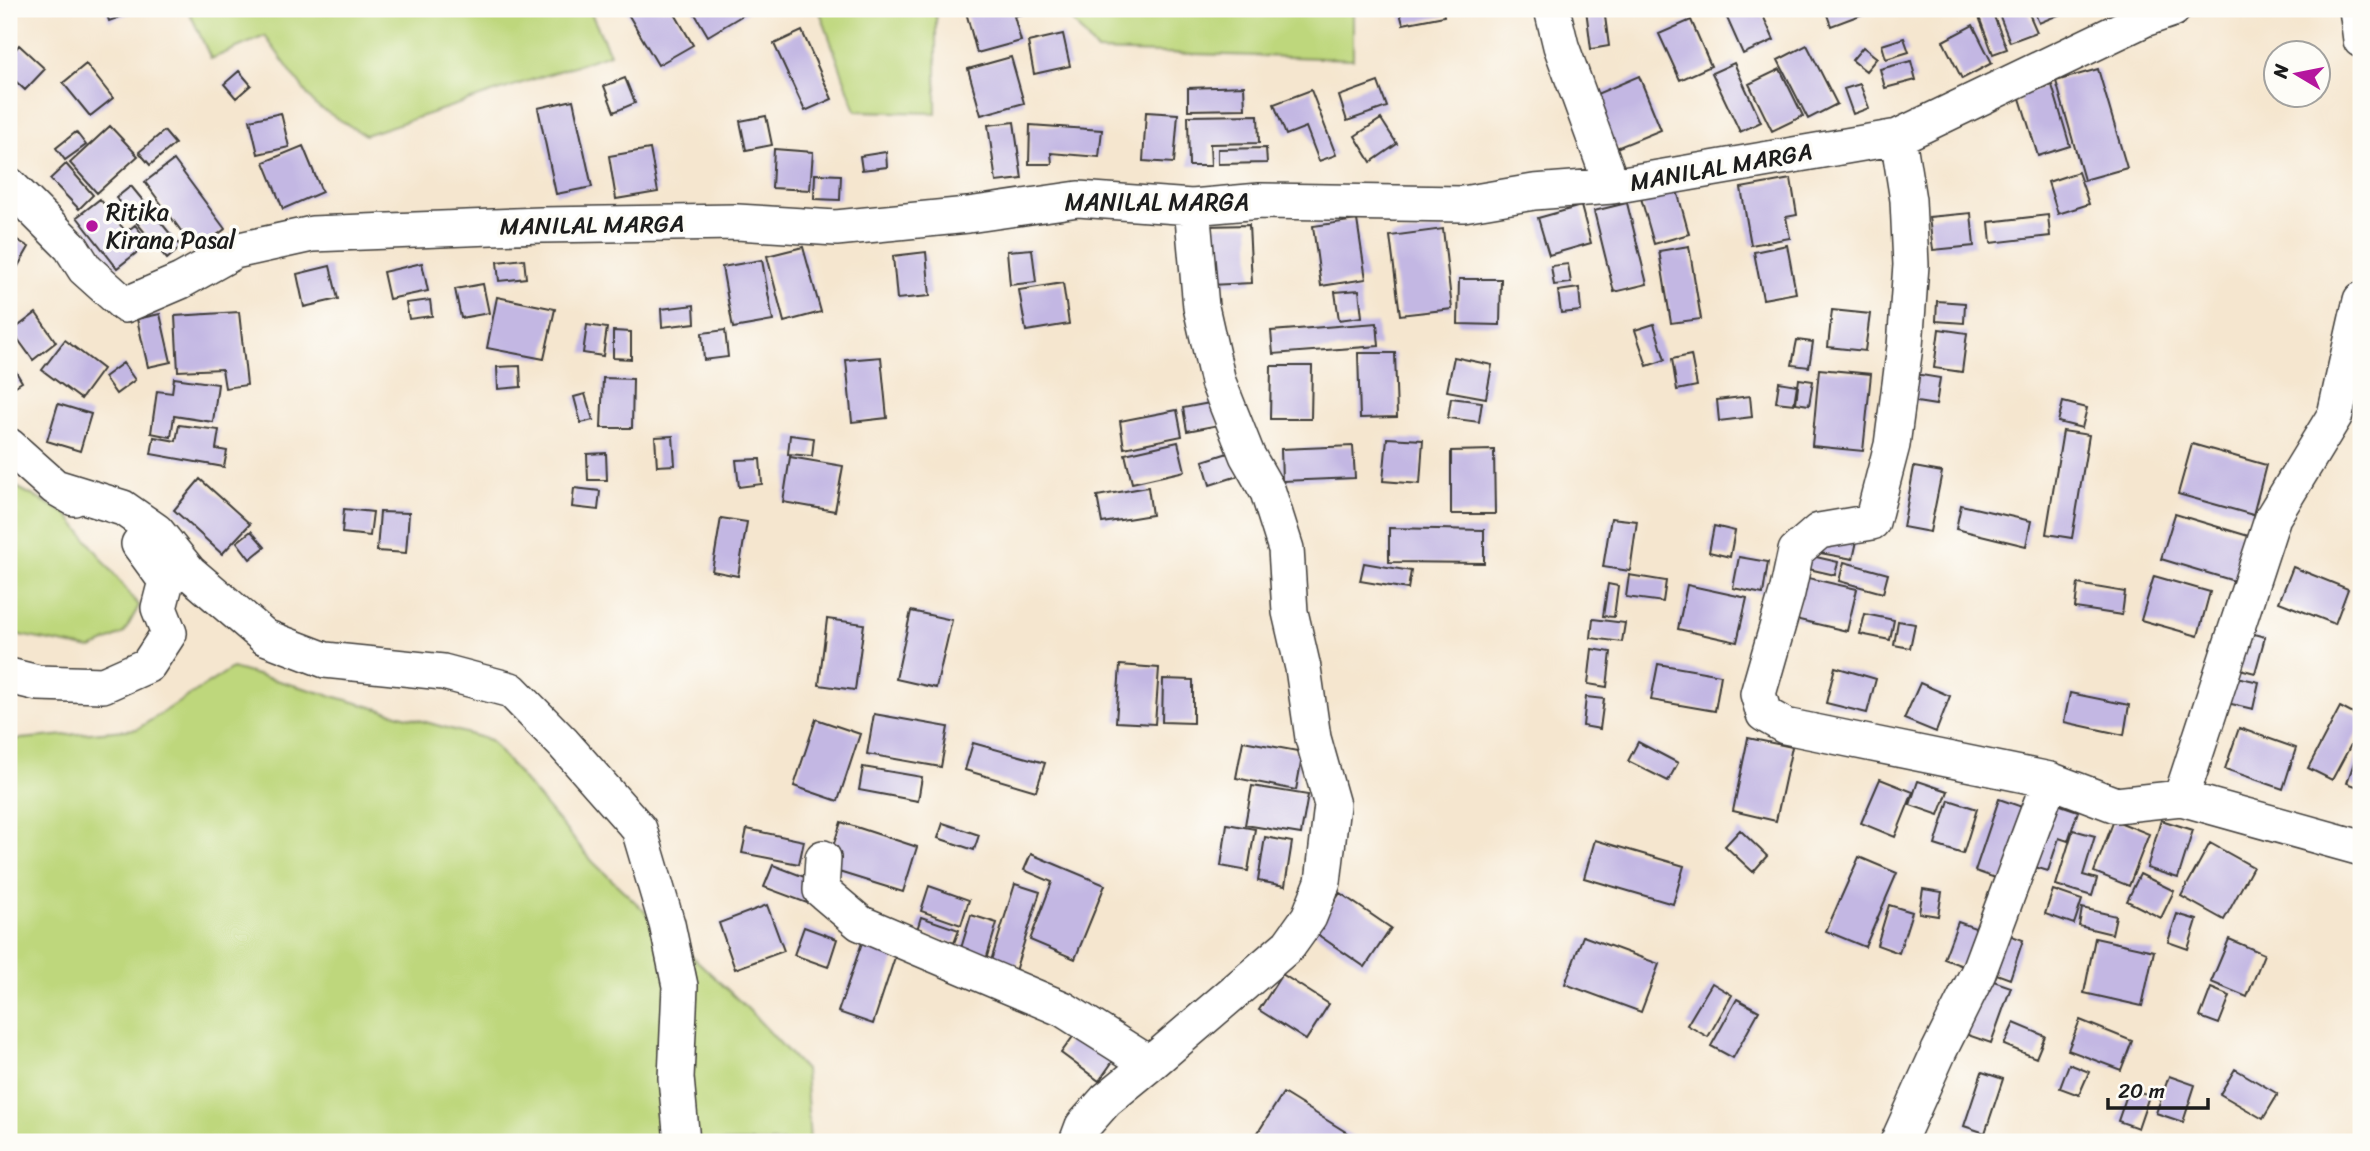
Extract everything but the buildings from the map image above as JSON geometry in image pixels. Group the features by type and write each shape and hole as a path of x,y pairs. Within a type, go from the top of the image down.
{"street":[{"path":"1552,9 1569,69 1612,186"},
{"name":"MANILAL MARGA","path":"12,190 71,247 85,269 125,305 181,281 235,251 312,234 528,225 737,222 836,228 968,215 1078,199 1192,207 1260,201 1463,204 1534,192 1612,186 1898,136 2144,19 2173,9"},
{"path":"2357,9 2361,40"},
{"path":"1898,136 1908,200 1911,265 1905,346 1892,445 1872,523 1819,531 1796,551 1758,694 1765,713 1785,726 2050,780 2116,805 2181,799 2361,848"},
{"path":"1077,1142 1083,1126 1106,1100 1289,945 1309,917 1323,882 1332,805 1313,738 1303,668 1290,612 1286,549 1268,492 1247,454 1218,383 1201,307 1192,207"},
{"path":"2181,799 2273,517 2334,415 2361,300"},
{"path":"9,446 55,487 128,530 166,581 159,608 169,633 148,665 103,685 38,683 9,676"},
{"path":"55,487 123,509 156,531 189,572 265,637 326,660 443,672 511,690 563,743 639,829 667,924 680,986 676,1079 682,1142"},
{"path":"1898,1142 1978,972 2050,780"},
{"path":"823,858 821,890 860,923 1063,1009 1150,1064"}],"green space":[{"path":"188,9 589,9 610,54 365,135 315,105 265,36 211,59"},
{"path":"819,9 936,9 936,113 856,111"},
{"path":"1063,9 1353,9 1353,59 1097,51"},
{"path":"9,483 67,514 139,606 124,633 91,649 9,633"},
{"path":"232,668 490,740 593,862 749,1010 805,1070 810,1142 9,1142 9,740 137,729"}],"place":[{"name":"Ritika Kirana Pasal","path":"92,226"}]}
